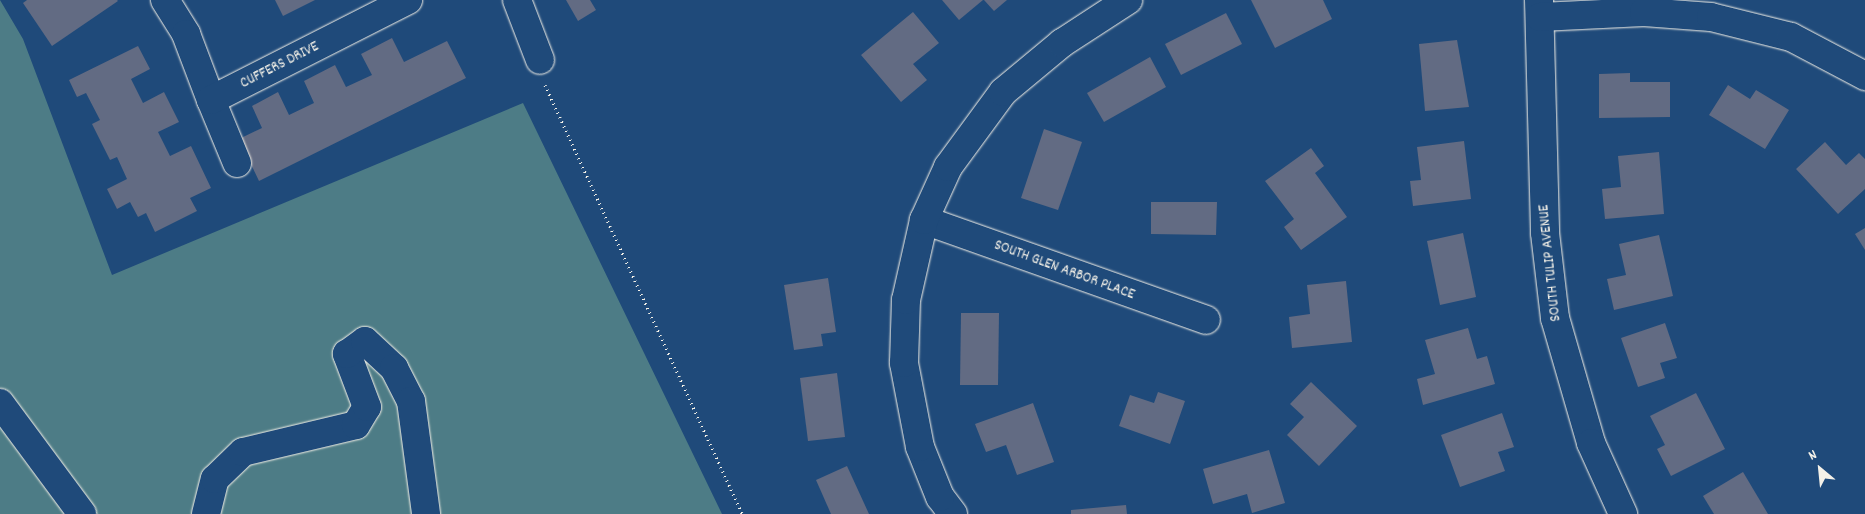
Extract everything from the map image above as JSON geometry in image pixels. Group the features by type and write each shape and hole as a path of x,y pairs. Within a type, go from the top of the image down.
{"street":[{"path":"165,0 186,34 237,163"},
{"name":"CUFFERS DRIVE","path":"211,100 408,0"},
{"path":"517,0 540,60"},
{"path":"953,514 940,497 920,447 904,363 906,300 924,220 948,166 1002,92 1062,42 1128,0"},
{"path":"1539,9 1644,12 1711,17 1791,37 1865,76"},
{"name":"SOUTH TULIP AVENUE","path":"1539,9 1545,233 1555,318 1591,442 1623,514"},
{"name":"SOUTH GLEN ARBOR PLACE","path":"924,220 1206,320"},
{"path":"206,514 215,479 243,452 356,425 367,407 347,354 365,341 394,368 412,402 426,514"},
{"path":"0,403 82,514"}],"path":[{"path":"540,60 552,101 742,514"}],"green space":[{"path":"0,0 23,39 112,275 523,103 722,514 0,514"}],"building":[{"path":"27,0 118,1 52,46 23,3"},
{"path":"275,0 315,0 283,16"},
{"path":"566,0 590,0 596,10 578,21"},
{"path":"942,0 983,0 959,20"},
{"path":"984,0 1007,0 994,11"},
{"path":"1251,0 1323,0 1332,19 1275,48"},
{"path":"913,12 939,43 913,64 927,80 901,102 861,55"},
{"path":"1226,13 1242,44 1181,75 1165,44"},
{"path":"392,38 404,62 447,41 466,78 259,181 239,139 262,128 252,106 278,92 289,115 314,103 304,81 335,65 346,87 372,75 361,54"},
{"path":"1457,40 1469,107 1425,111 1419,44"},
{"path":"138,46 150,69 131,79 143,103 164,92 179,122 158,132 170,156 191,146 211,188 190,198 197,211 155,232 146,213 138,217 130,202 117,209 107,189 127,179 117,157 110,160 92,124 100,120 86,93 77,97 69,80"},
{"path":"1150,57 1166,87 1104,122 1087,93"},
{"path":"1630,73 1630,82 1670,82 1670,117 1599,118 1599,74"},
{"path":"1728,85 1750,99 1756,90 1789,110 1765,149 1709,115"},
{"path":"1044,129 1082,142 1058,210 1021,198"},
{"path":"1464,141 1471,199 1413,206 1410,181 1421,180 1417,147"},
{"path":"1825,142 1846,165 1859,153 1865,159 1865,189 1838,214 1796,169"},
{"path":"1311,148 1324,166 1315,173 1347,217 1301,250 1284,227 1294,219 1265,181"},
{"path":"1659,152 1664,214 1605,219 1602,189 1621,187 1618,156"},
{"path":"1151,202 1217,202 1216,235 1151,234"},
{"path":"1865,228 1865,250 1855,234"},
{"path":"1463,233 1476,297 1440,305 1427,241"},
{"path":"1659,235 1673,296 1614,310 1607,279 1626,275 1619,244"},
{"path":"828,278 836,332 821,334 823,346 794,350 784,285"},
{"path":"1346,281 1352,342 1292,348 1289,317 1310,314 1307,285"},
{"path":"961,313 999,313 998,385 960,385"},
{"path":"1665,323 1677,358 1660,363 1665,378 1638,387 1621,338"},
{"path":"1468,328 1477,359 1487,356 1495,384 1423,405 1417,379 1435,374 1425,340"},
{"path":"837,373 845,437 808,441 800,378"},
{"path":"1311,382 1357,426 1319,466 1287,435 1304,417 1290,404"},
{"path":"1158,392 1185,401 1170,444 1119,426 1130,395 1154,403"},
{"path":"1696,393 1725,449 1671,476 1657,449 1665,445 1650,416"},
{"path":"1033,403 1054,462 1017,475 1006,445 986,452 975,424"},
{"path":"1502,413 1514,447 1498,452 1505,471 1460,487 1441,435"},
{"path":"1269,450 1285,503 1252,513 1247,494 1213,504 1203,469"},
{"path":"847,466 869,514 831,514 816,480"},
{"path":"1743,472 1768,514 1714,514 1703,496"},
{"path":"1126,505 1127,514 1071,514 1071,510"}]}
